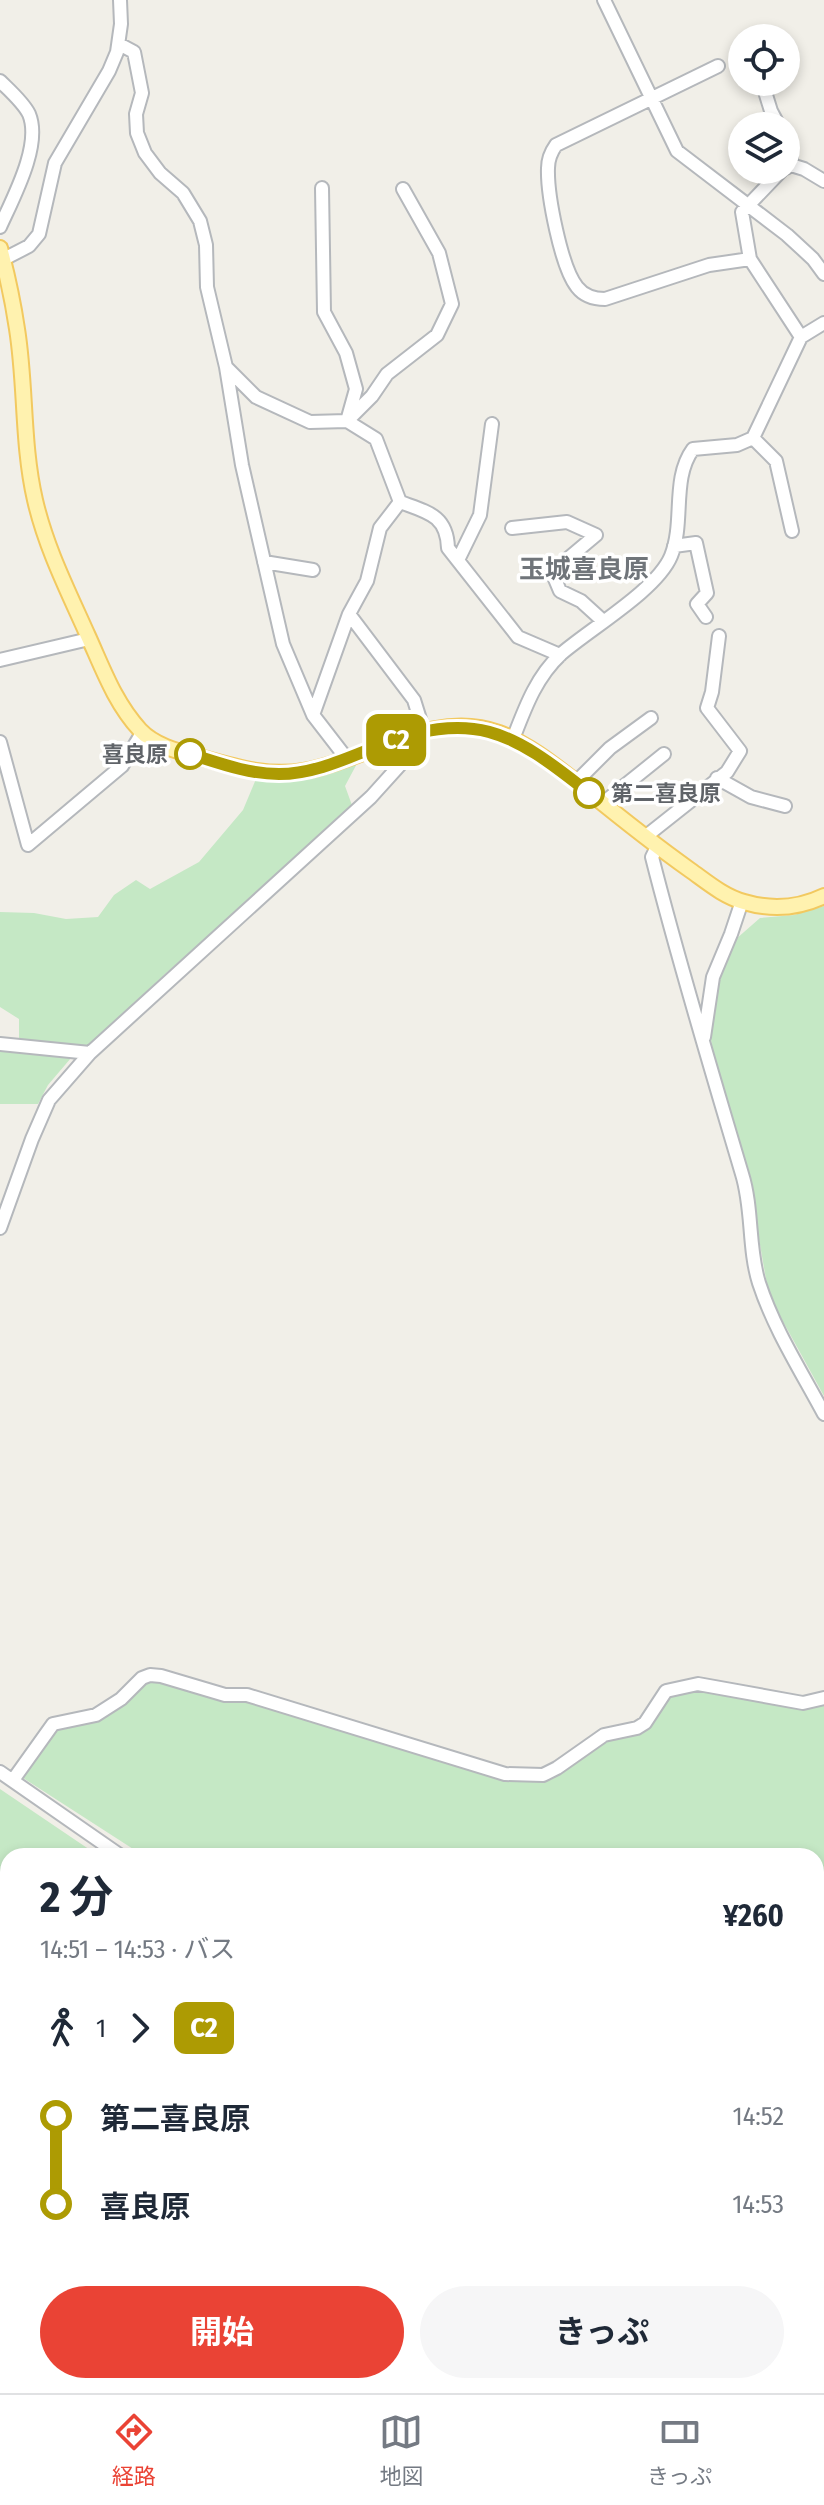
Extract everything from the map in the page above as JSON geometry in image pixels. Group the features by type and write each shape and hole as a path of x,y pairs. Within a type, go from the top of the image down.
{"main road":[{"path":"1,256 17,330 27,450 35,499 54,562 89,639 121,706 142,733 172,749 263,773 303,771 347,759 389,742 446,727 472,727 498,733 546,758 657,847 722,893 768,907 792,906 824,896"}],"street":[{"path":"1,256 29,246 39,234 55,163 109,71 119,44 120,0"},
{"path":"604,0 677,151 801,247 824,274"},
{"path":"119,44 134,52 142,93 136,114 137,133 145,153 160,173 183,193 200,221 206,245 207,287 226,367 242,465 283,644 313,715 347,759"},
{"path":"718,66 556,145 547,167 554,219 577,288 595,299 605,299 709,265 750,259"},
{"path":"0,81 28,113 33,136 22,177 0,227"},
{"path":"800,169 824,181"},
{"path":"769,184 742,212 750,259 801,337"},
{"path":"322,188 324,312 346,353 356,389 347,421"},
{"path":"347,421 372,396 387,374 437,335 452,304 439,253 403,189"},
{"path":"513,739 541,677 560,655 654,582 671,557 683,462 693,449 737,445 753,438 801,337 824,323"},
{"path":"226,367 256,397 310,422 347,421 376,439 400,502 441,520 448,533 448,548 518,637 560,655"},
{"path":"458,560 480,515 492,424"},
{"path":"753,438 776,461 792,531"},
{"path":"313,715 349,614 367,581 380,528 400,502"},
{"path":"512,528 567,522 596,535 552,572 560,591 581,601 603,621"},
{"path":"674,546 696,543 707,593 697,604 706,617"},
{"path":"264,562 313,570"},
{"path":"0,1228 49,1100 90,1053 371,797 408,756 424,732 414,700 349,614"},
{"path":"645,837 727,772 740,751 707,708 719,636"},
{"path":"0,660 89,639"},
{"path":"576,782 610,748 651,718"},
{"path":"0,742 28,845 122,766 142,733"},
{"path":"603,803 664,754"},
{"path":"717,778 751,797 785,806"},
{"path":"657,847 652,857 680,970 744,1180 758,1281 775,1323 824,1414"},
{"path":"704,1041 713,977 742,901"},
{"path":"0,1044 90,1053"},
{"path":"13,1780 53,1724 96,1715 150,1675 225,1695 247,1695 505,1774 522,1775 543,1775 604,1735 637,1728 645,1723 666,1691 680,1687 698,1684 803,1703 824,1698"},
{"path":"0,1772 110,1848"}],"green space":[{"path":"360,758 345,786 353,808 165,974 87,1048 19,1040 19,1019 0,1007 0,912 34,913 66,919 98,917 114,895 136,880 150,889 199,862 243,810 256,779 309,777"},
{"path":"824,906 824,1396 769,1296 747,1171 714,1057 709,1029 719,976 736,939 760,918 794,915"},
{"path":"0,1051 71,1058 48,1085 38,1104 0,1104"},
{"path":"148,1678 240,1699 405,1746 514,1782 548,1779 602,1738 647,1730 664,1704 678,1692 709,1690 788,1707 824,1705 824,1848 132,1848 20,1776 54,1728 84,1723 107,1713"},
{"path":"0,1789 87,1848 0,1848"}],"bus line":[{"name":"C2","path":"190,754 239,769 295,773 347,759 424,732 462,726 498,733 528,747 589,793"}],"place":[{"name":"喜良原","path":"190,754"},
{"name":"第二喜良原","path":"589,793"}],"district":[{"name":"玉城喜良原","path":"584,569"}]}
